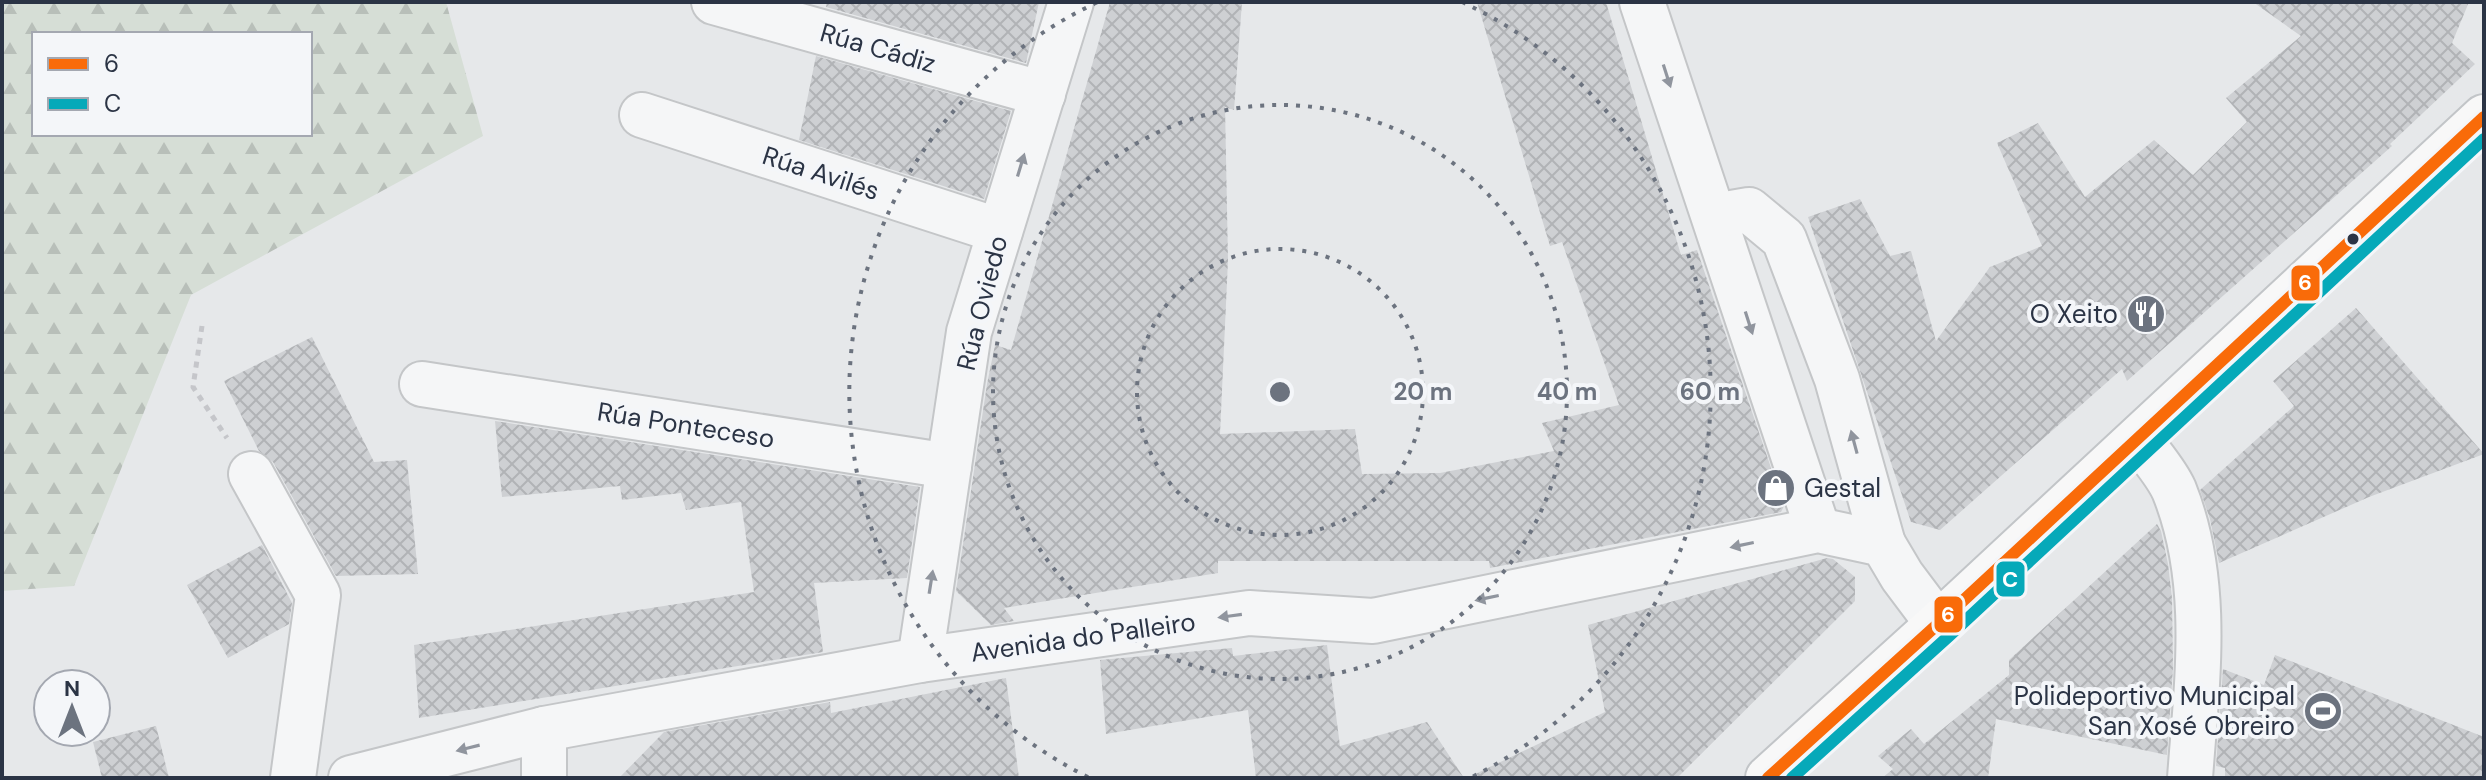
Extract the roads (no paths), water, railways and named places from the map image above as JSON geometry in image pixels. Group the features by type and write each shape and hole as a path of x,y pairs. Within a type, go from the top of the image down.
{"main road":[{"path":"1768,778 2139,439 2484,117"}],"street":[{"name":"Rúa Cádiz","path":"714,2 1043,94"},
{"name":"Rúa Oviedo","path":"920,660 969,332 1071,2"},
{"path":"1642,2 1818,530 1883,544"},
{"name":"Rúa Avilés","path":"642,115 1000,231"},
{"path":"1714,216 1749,210 1784,239 1837,379 1883,544 1902,576 1938,624"},
{"name":"Rúa Ponteceso","path":"422,384 949,466"},
{"path":"2139,439 2173,487 2190,546 2200,606 2190,778"},
{"path":"251,474 318,595 293,778"},
{"name":"Avenida do Palleiro","path":"351,778 544,729 920,660 1249,613 1373,621 1818,530"},
{"path":"544,729 544,778"}],"place":[{"name":"O Xeito","path":"2146,314"},
{"name":"Gestal","path":"1776,488"},
{"name":"Polideportivo Municipal San Xosé Obreiro","path":"2323,711"}]}
